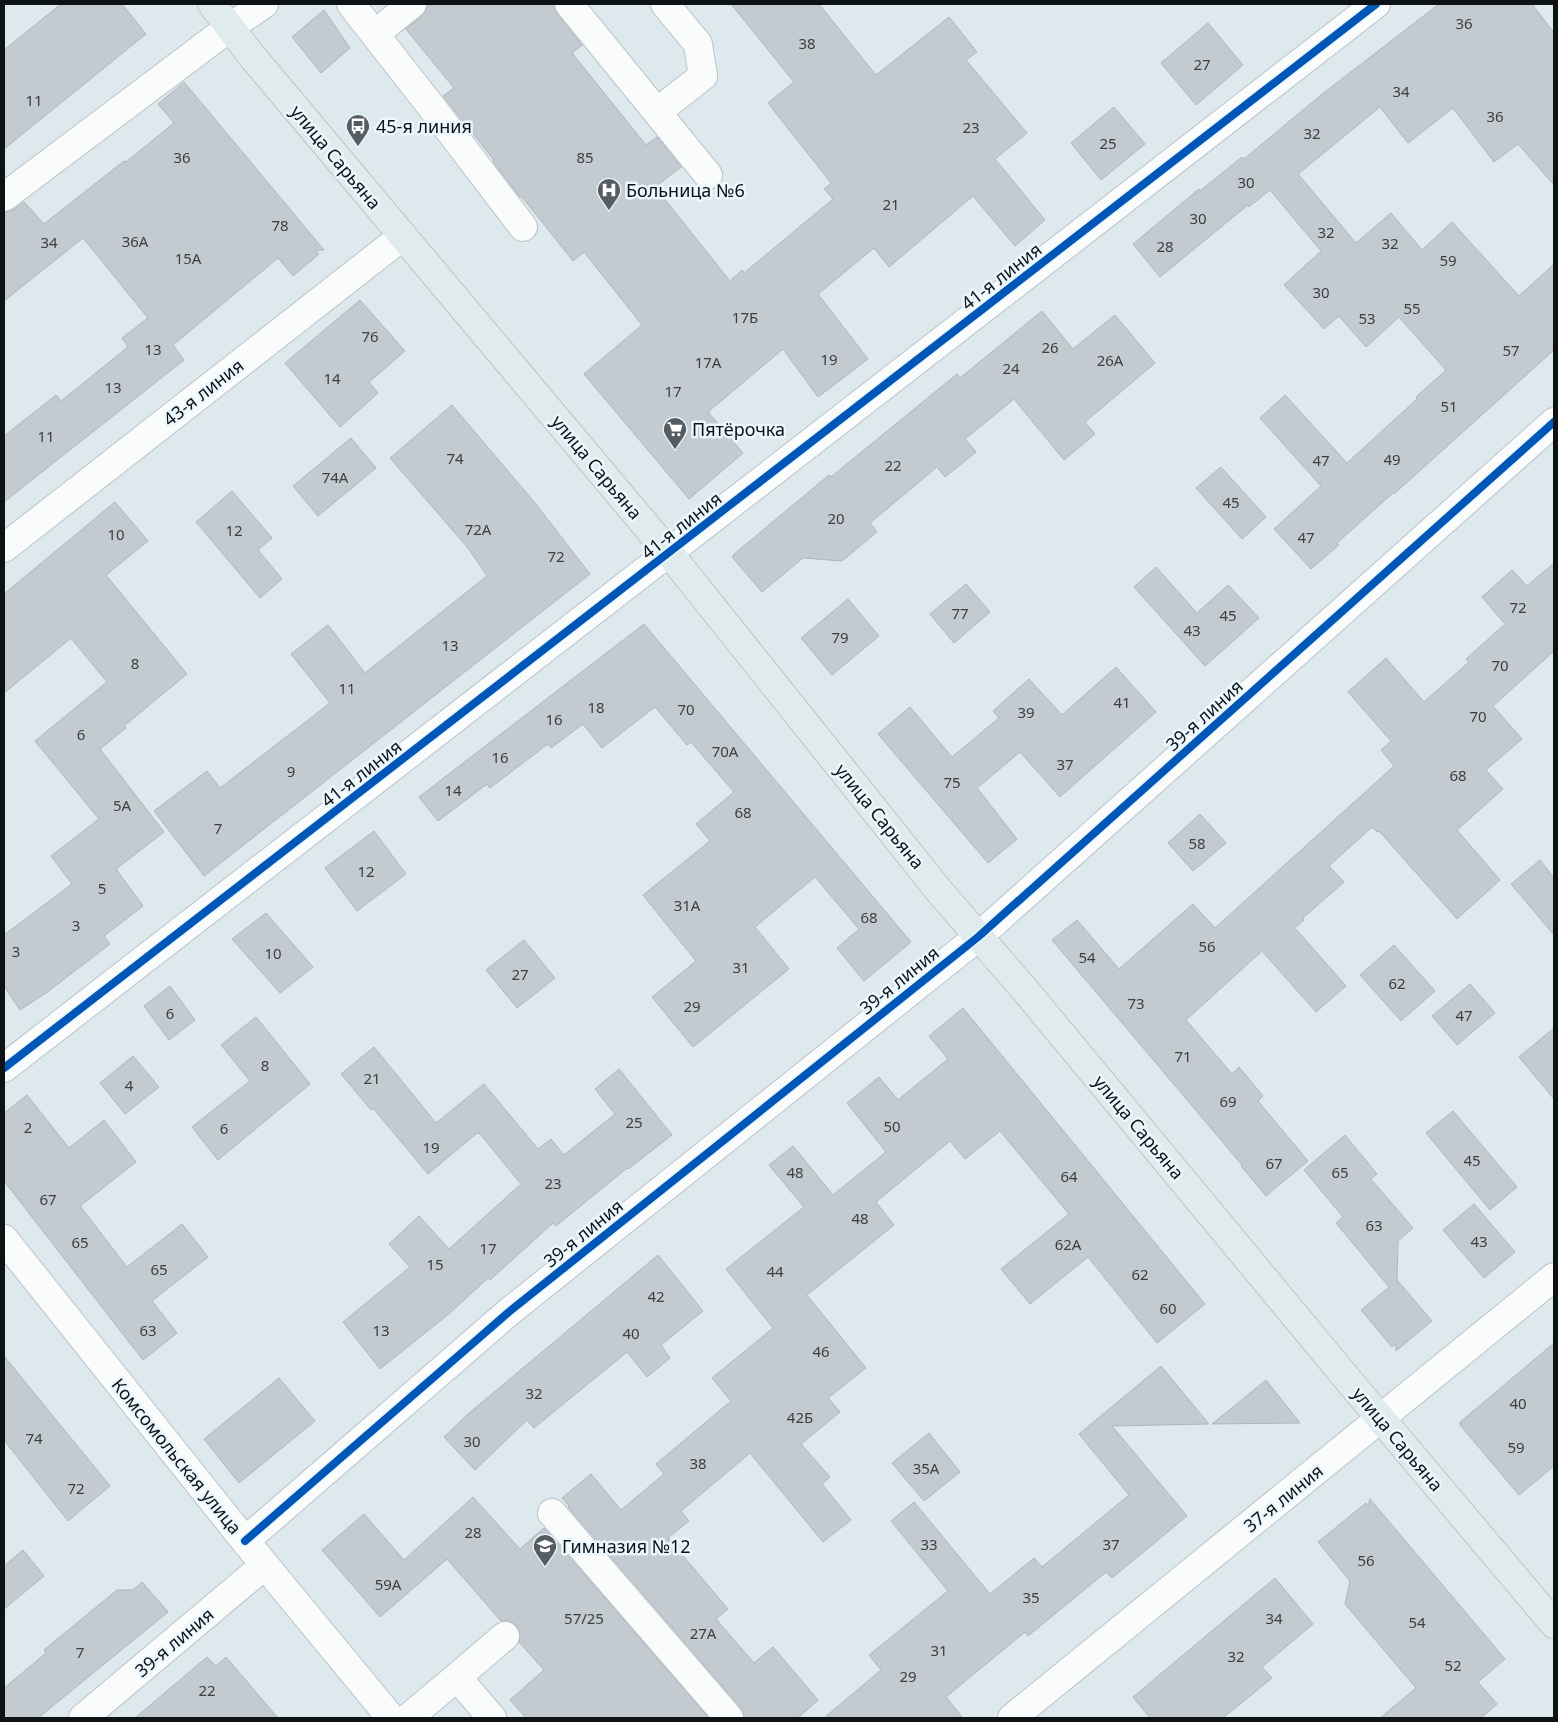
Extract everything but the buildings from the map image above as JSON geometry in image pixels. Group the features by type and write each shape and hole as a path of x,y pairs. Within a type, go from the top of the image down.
{"main road":[{"name":"улица Сарьяна","path":"212,4 251,55 669,553 978,937 1032,998 1380,1419 1554,1624"}],"street":[{"path":"4,197 230,27 264,4"},
{"path":"351,4 523,227"},
{"path":"375,34 412,4"},
{"path":"569,4 708,175"},
{"path":"657,112 703,76 698,44 665,4"},
{"name":"41-я линия","path":"4,1068 1376,4"},
{"name":"43-я линия","path":"4,548 403,236"},
{"name":"39-я линия","path":"245,1542 510,1311 978,937 1554,422"},
{"name":"Комсомольская улица","path":"4,1239 245,1542 391,1718"},
{"name":"37-я линия","path":"1012,1718 1554,1277"},
{"path":"552,1513 729,1718"},
{"name":"39-я линия","path":"84,1718 265,1565"},
{"path":"408,1718 505,1636"},
{"path":"457,1677 492,1718"}],"cycle path":[{"path":"4,1068 1376,4"},
{"path":"245,1541 510,1311 978,937 1554,422"}],"place":[{"name":"45-я линия","path":"358,147"},
{"name":"Больница №6","path":"609,211"},
{"name":"Пятёрочка","path":"675,450"},
{"name":"Гимназия №12","path":"545,1567"}]}
